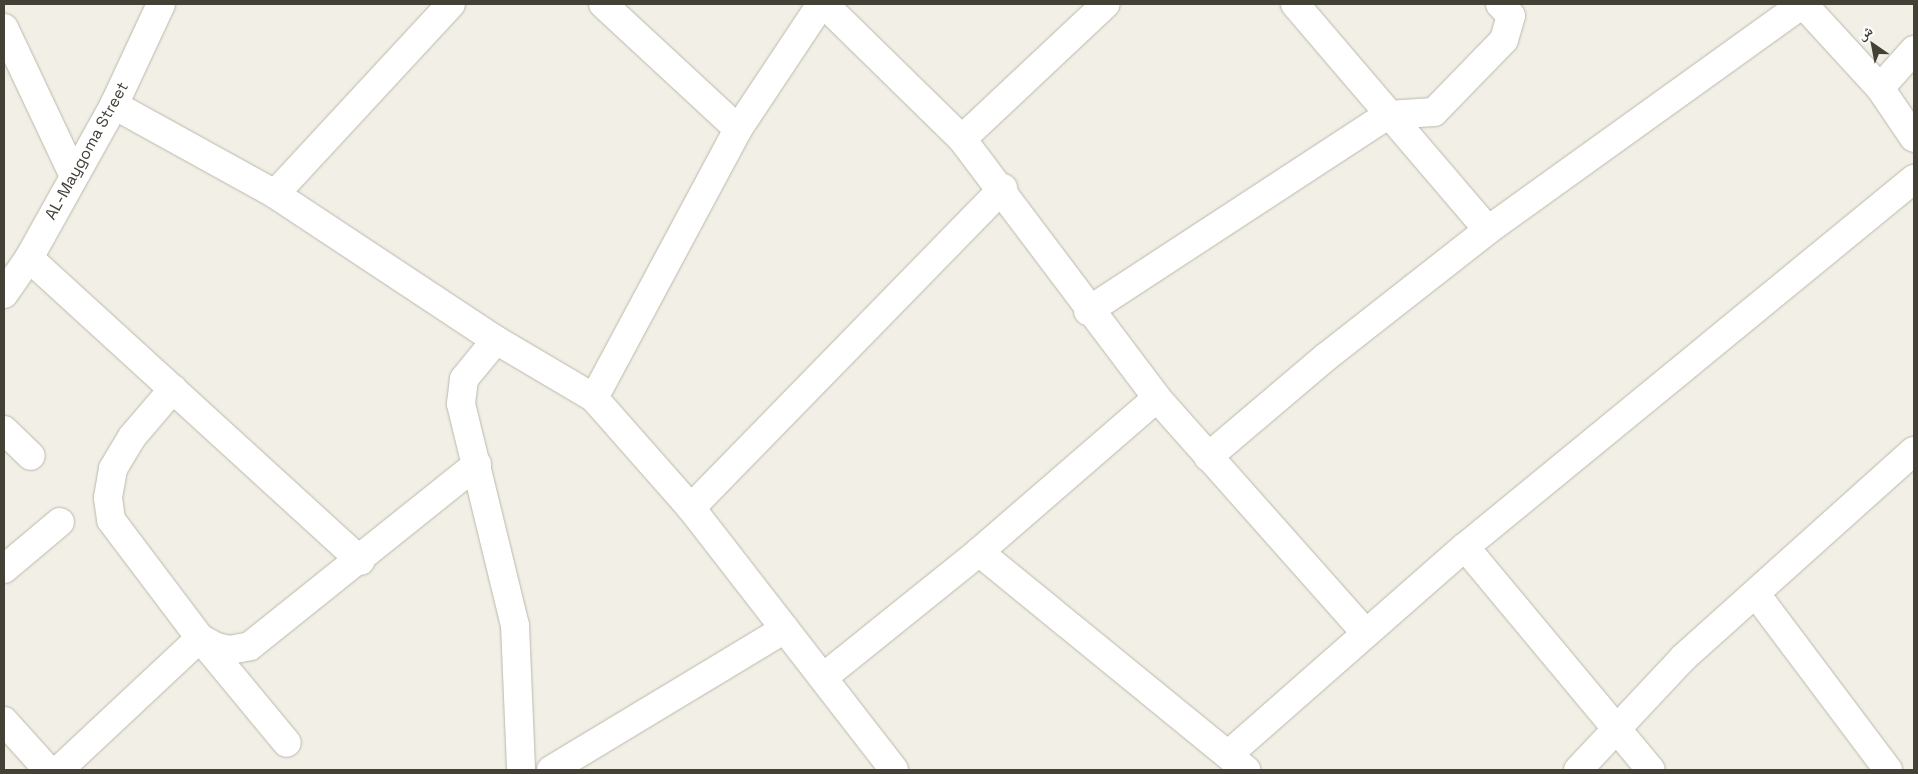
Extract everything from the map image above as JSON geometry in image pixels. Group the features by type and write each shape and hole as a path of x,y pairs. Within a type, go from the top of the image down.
{"street":[{"name":"AL-Maygoma Street","path":"4,294 29,258 114,105 161,4"},
{"path":"275,194 451,4"},
{"path":"603,4 738,129"},
{"path":"594,398 738,129 823,4 962,139 1003,188 1088,311 1157,398 1366,634"},
{"path":"962,139 1106,4"},
{"path":"1295,4 1488,230"},
{"path":"1088,311 1388,115 1434,112 1504,40 1511,16 1500,4"},
{"path":"1208,456 1326,357 1488,230 1802,4 1880,88 1914,138"},
{"path":"4,28 74,174"},
{"path":"1880,88 1914,50"},
{"path":"114,105 275,194 496,340 594,398 692,508 785,629 825,676 894,770"},
{"path":"979,552 1238,762 1366,634 1465,548 1914,179"},
{"path":"692,508 1003,188"},
{"path":"29,258 361,561"},
{"path":"496,340 464,379 462,404 515,624 521,770"},
{"path":"173,389 132,437 113,470 108,498 111,520 120,536 200,638 288,743"},
{"path":"825,676 979,552 1157,398"},
{"path":"4,430 31,456"},
{"path":"1578,770 1683,658 1914,451"},
{"path":"200,638 230,650 250,646 361,561 477,464"},
{"path":"4,569 60,522"},
{"path":"1465,548 1651,770"},
{"path":"1756,594 1888,770"},
{"path":"551,770 785,629"},
{"path":"59,770 200,638"},
{"path":"4,721 48,770"}]}
